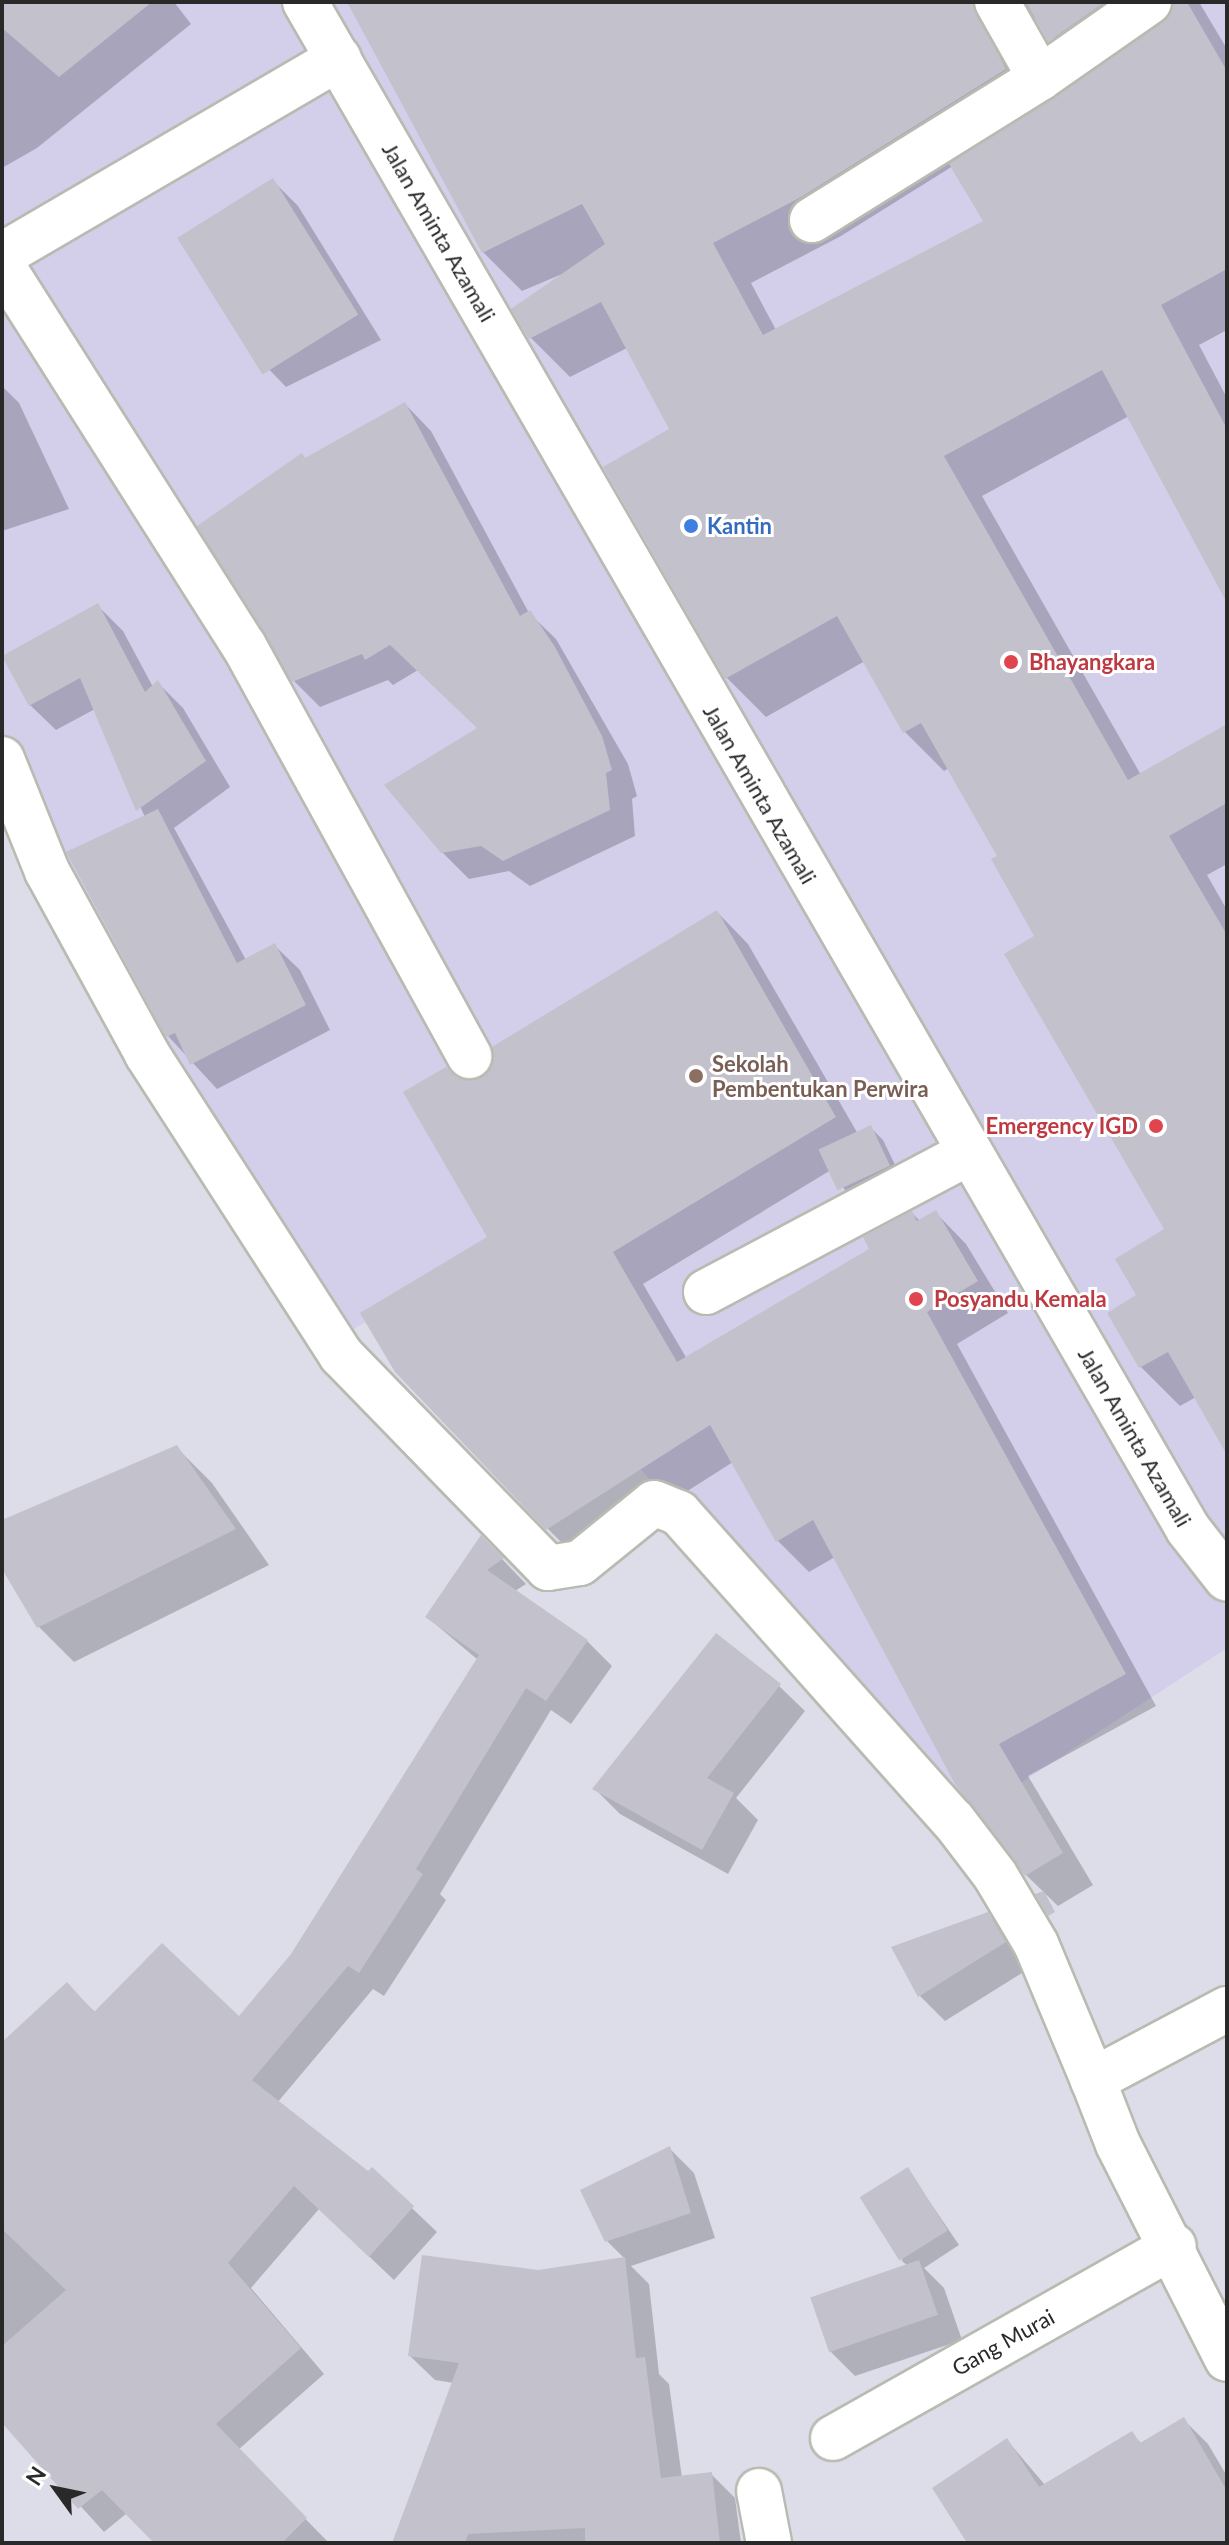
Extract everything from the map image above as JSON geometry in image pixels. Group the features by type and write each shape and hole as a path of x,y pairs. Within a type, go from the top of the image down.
{"street":[{"name":"Jalan Aminta Azamali","path":"305,2 968,1153 1188,1529 1227,1579"},
{"path":"997,2 1040,78"},
{"path":"812,220 1040,78 1149,2"},
{"path":"2,255 339,58"},
{"path":"2,265 244,646 469,1056"},
{"path":"2,759 47,871 147,1054 341,1355 548,1568 580,1563 654,1503 679,1513 953,1820 995,1875 1036,1944 1118,2144 1174,2246 1227,2359"},
{"path":"706,1292 968,1153"},
{"path":"1093,2080 1227,2009"},
{"name":"Gang Murai","path":"833,2438 1174,2246"},
{"path":"759,2491 769,2543"}],"shaded area":[{"name":"Sekolah Pembentukan Perwira","path":"2,2 1227,2 1227,1648 949,1830 536,1347 485,1256 339,1337 2,777"}],"building":[{"path":"2,2 152,2 59,77 2,28"},
{"path":"347,2 972,2 1006,69 801,197 713,243 763,335 983,221 949,164 1163,22 1174,2 1187,2 1227,71 1227,269 1161,305 1227,429 1227,603 1102,370 944,456 1128,780 1227,724 1227,803 1169,836 1227,935 1227,1455 1168,1352 1139,1368 1107,1313 1136,1295 1115,1259 1164,1229 1004,954 1034,936 991,859 997,856 921,723 903,733 837,616 725,679 603,467 669,429 601,302 529,339 511,309 605,244 582,204 482,253"},
{"path":"1026,2 1105,2 1048,42"},
{"path":"273,178 358,315 262,374 177,238"},
{"path":"405,402 520,616 530,610 555,647 602,736 612,770 606,773 610,810 503,861 481,846 441,853 384,785 477,728 390,645 365,660 362,654 292,682 197,526 302,453 305,458"},
{"path":"98,603 145,692 158,680 206,761 136,811 80,678 29,706 2,656"},
{"path":"158,809 237,963 275,943 306,1005 190,1065 175,1033 166,1037 66,852"},
{"path":"717,910 836,1117 613,1252 677,1362 869,1249 863,1237 912,1211 917,1221 936,1210 978,1281 927,1312 1126,1674 999,1744 1063,1853 1025,1876 955,1784 813,1520 776,1542 710,1425 546,1530 395,1372 360,1313 487,1237 403,1092 446,1067 457,1078 482,1077 491,1068 492,1047"},
{"path":"871,1125 890,1166 837,1190 818,1150"},
{"path":"177,1445 236,1529 37,1628 2,1569 2,1520"},
{"path":"481,1535 504,1558 487,1570 588,1640 546,1701 526,1688 416,1869 423,1874 359,1973 348,1966 252,2080 368,2171 372,2167 414,2206 369,2257 294,2186 228,2263 301,2348 216,2424 307,2518 282,2543 154,2543 102,2490 78,2509 2,2423 2,2346 66,2290 2,2229 2,2042 67,1982 94,2012 162,1943 239,2016 291,1954 479,1655 425,1617"},
{"path":"716,1633 781,1684 707,1778 734,1793 702,1850 592,1789"},
{"path":"1044,1891 1055,1912 1048,1916 1035,1894"},
{"path":"988,1912 1006,1942 918,1997 891,1947"},
{"path":"670,2146 691,2213 605,2242 580,2190"},
{"path":"908,2167 948,2231 899,2261 860,2197"},
{"path":"422,2255 538,2270 625,2257 636,2358 645,2357 661,2478 712,2472 720,2543 585,2543 585,2528 468,2534 465,2543 392,2543 459,2363 408,2356"},
{"path":"919,2260 938,2315 829,2352 810,2297"},
{"path":"1184,2417 1227,2491 1227,2543 967,2543 932,2488 1007,2438 1039,2487 1132,2431 1140,2443"}],"place":[{"name":"Kantin","path":"691,526"},
{"name":"Bhayangkara","path":"1011,662"},
{"name":"Sekolah Pembentukan Perwira","path":"696,1076"},
{"name":"Emergency IGD","path":"1156,1126"},
{"name":"Posyandu Kemala","path":"916,1299"}]}
